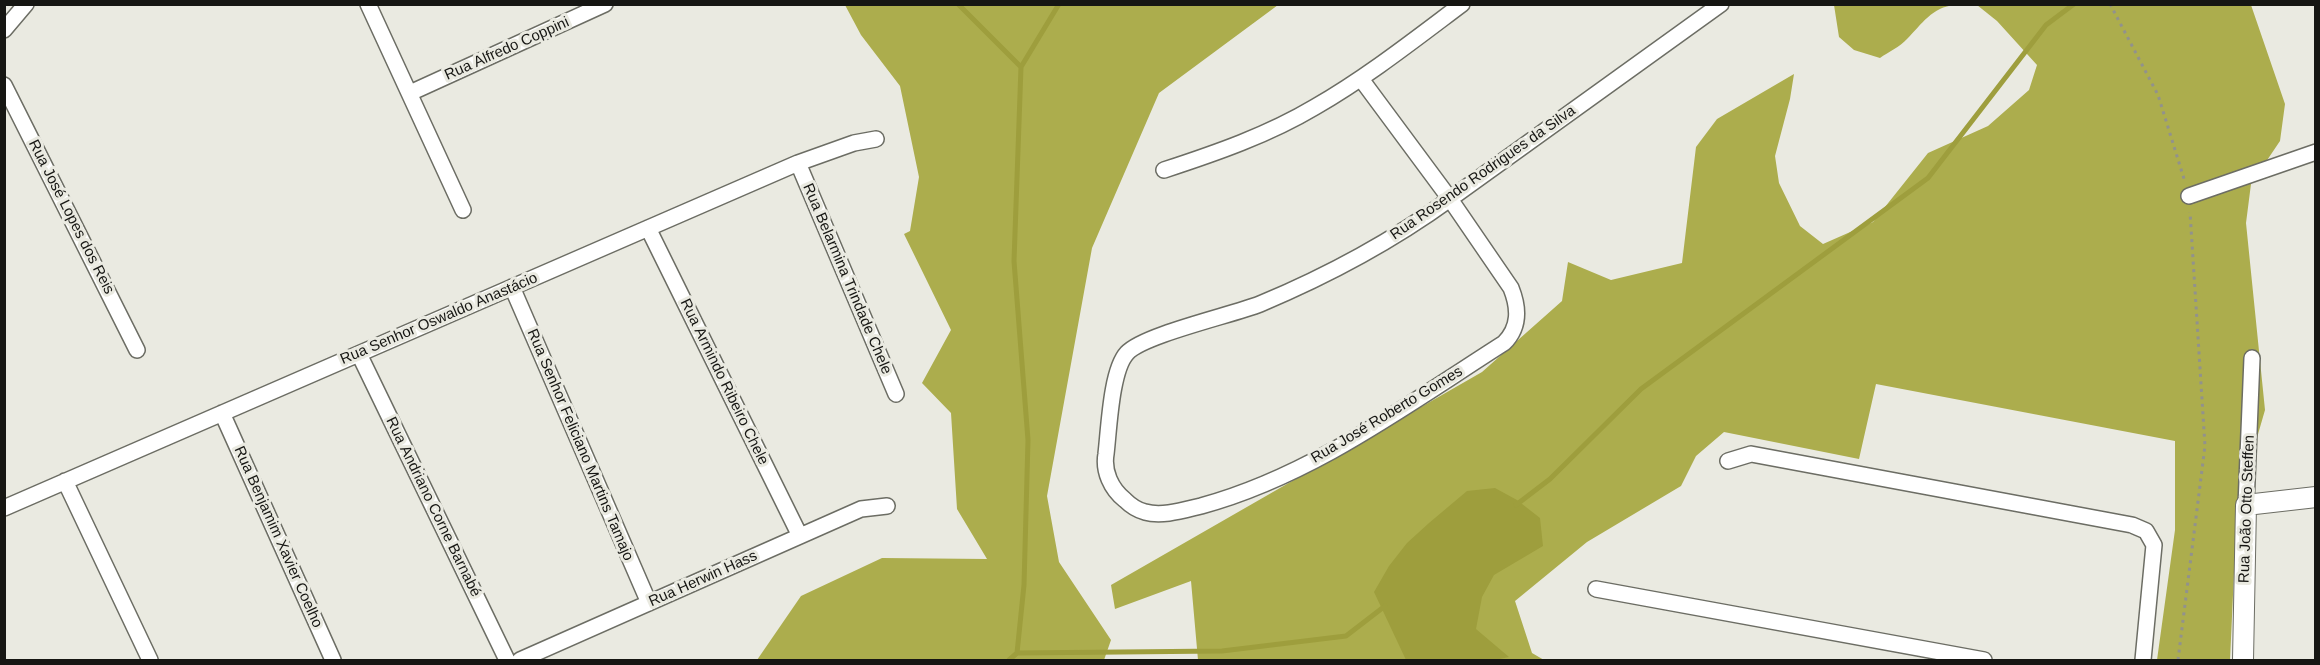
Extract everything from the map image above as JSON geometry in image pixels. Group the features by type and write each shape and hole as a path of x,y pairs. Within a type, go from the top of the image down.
{"street":[{"path":"4,30 26,4"},
{"path":"368,4 464,210"},
{"name":"Rua Alfredo Coppini","path":"410,93 605,4"},
{"path":"1164,170 1216,154 1266,133 1315,108 1361,79 1461,4"},
{"name":"Rua Rosendo Rodrigues da Silva","path":"1138,509 1116,491 1108,476 1105,459 1119,370 1129,351 1152,339 1259,304 1383,243 1450,199 1721,4"},
{"path":"1361,79 1450,199"},
{"name":"Rua José Lopes dos Reis","path":"4,85 137,350"},
{"name":"Rua Senhor Oswaldo Anastácio","path":"4,508 798,163 854,143 876,139"},
{"path":"2189,196 2316,152"},
{"name":"Rua Belarmina Trindade Chele","path":"798,163 896,394"},
{"name":"Rua José Roberto Gomes","path":"1138,509 1153,513 1188,509 1215,502 1289,473 1330,452 1504,343 1512,333 1517,321 1517,305 1511,288 1450,199"},
{"name":"Rua Armindo Ribeiro Chele","path":"648,228 800,536"},
{"name":"Rua Senhor Feliciano Martins Tamajo","path":"512,287 649,603"},
{"name":"Rua Andriano Corne Barnabé","path":"359,354 507,660"},
{"name":"Rua João Otto Steffen","path":"2242,660 2252,358"},
{"name":"Rua Benjamim Xavier Coelho","path":"222,413 333,660"},
{"path":"1728,461 1751,454 2132,525 2146,531 2154,544 2142,660"},
{"path":"65,481 146,659"},
{"path":"2246,505 2316,497"},
{"name":"Rua Herwin Hass","path":"520,660 553,654 649,603 861,509 887,506"},
{"path":"1596,589 1983,660"}],"path":[{"path":"2110,4 2158,95 2189,196 2205,446 2178,660"}],"shaded area":[{"path":"1834,4 1955,5 1947,6 1934,13 1904,42 1880,58 1854,50 1839,37"},
{"path":"845,5 1278,5 1159,93 1092,248 1047,496 1059,562 1111,640 1104,660 757,660 801,596 882,558 987,559 957,509 951,413 922,383 951,330 904,234 910,231 919,177 900,86 861,35"},
{"path":"1977,5 2251,5 2285,104 2280,141 2251,184 2246,223 2265,410 2237,507 2230,660 2157,660 2175,530 2175,441 1876,384 1859,459 1724,432 1696,456 1681,486 1587,542 1515,601 1532,653 1544,660 1198,660 1191,581 1115,609 1111,585 1482,372 1562,301 1568,262 1611,280 1682,263 1696,147 1717,119 1794,74 1775,156 1779,183 1800,226 1823,244 1873,222 1928,153 1988,126 2029,90 2037,65 1997,21"},
{"path":"1495,488 1517,500 1540,518 1543,546 1494,575 1482,597 1476,629 1509,657 1495,660 1406,660 1374,592 1389,566 1407,543 1429,523 1467,491"}],"waterway":[{"path":"958,4 1021,67"},
{"path":"1017,653 1024,585 1028,440 1014,261 1021,67 1059,4"},
{"path":"1516,505 1550,479 1641,389 1928,178 2046,25 2074,4"},
{"path":"1009,660 1017,653 1222,651 1346,636 1385,606"}]}
